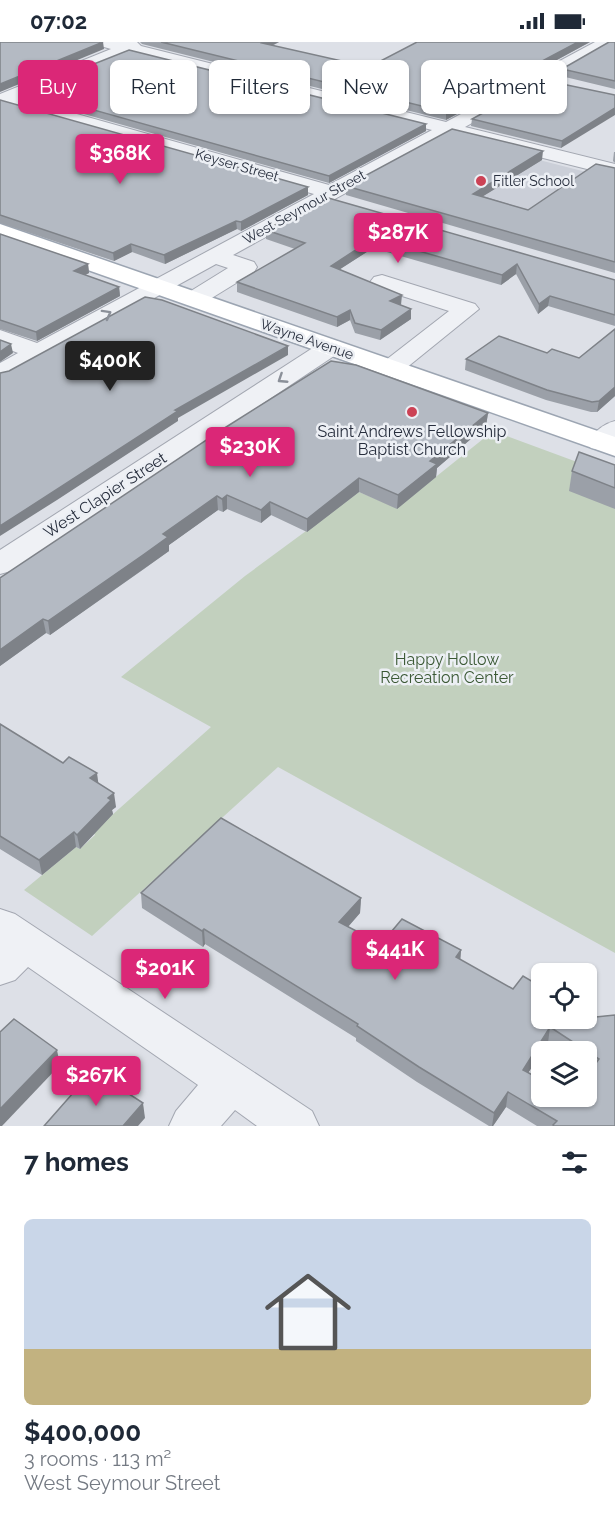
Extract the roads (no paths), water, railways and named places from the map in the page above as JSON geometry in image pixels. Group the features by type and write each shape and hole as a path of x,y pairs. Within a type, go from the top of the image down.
{"main road":[{"name":"Wayne Avenue","path":"0,231 391,368 610,439"}],"street":[{"path":"103,42 135,45 615,170"},
{"name":"West Seymour Street","path":"567,64 607,42"},
{"name":"Keyser Street","path":"1,93 27,89 135,45"},
{"name":"Keyser Street","path":"1,93 327,195 356,207"},
{"name":"West Seymour Street","path":"0,373 475,114"},
{"path":"194,299 246,267 214,256"},
{"path":"382,282 467,309 391,368"},
{"path":"0,337 38,352"},
{"name":"West Clapier Street","path":"0,564 331,347"},
{"path":"9,946 230,1082 296,1126"},
{"path":"192,1126 230,1082"}],"place":[{"name":"Fitler School","path":"481,181"},
{"name":"Saint Andrews Fellowship Baptist Church","path":"412,412"}],"park label":[{"name":"Happy Hollow Recreation Center","path":"447,668"}]}
